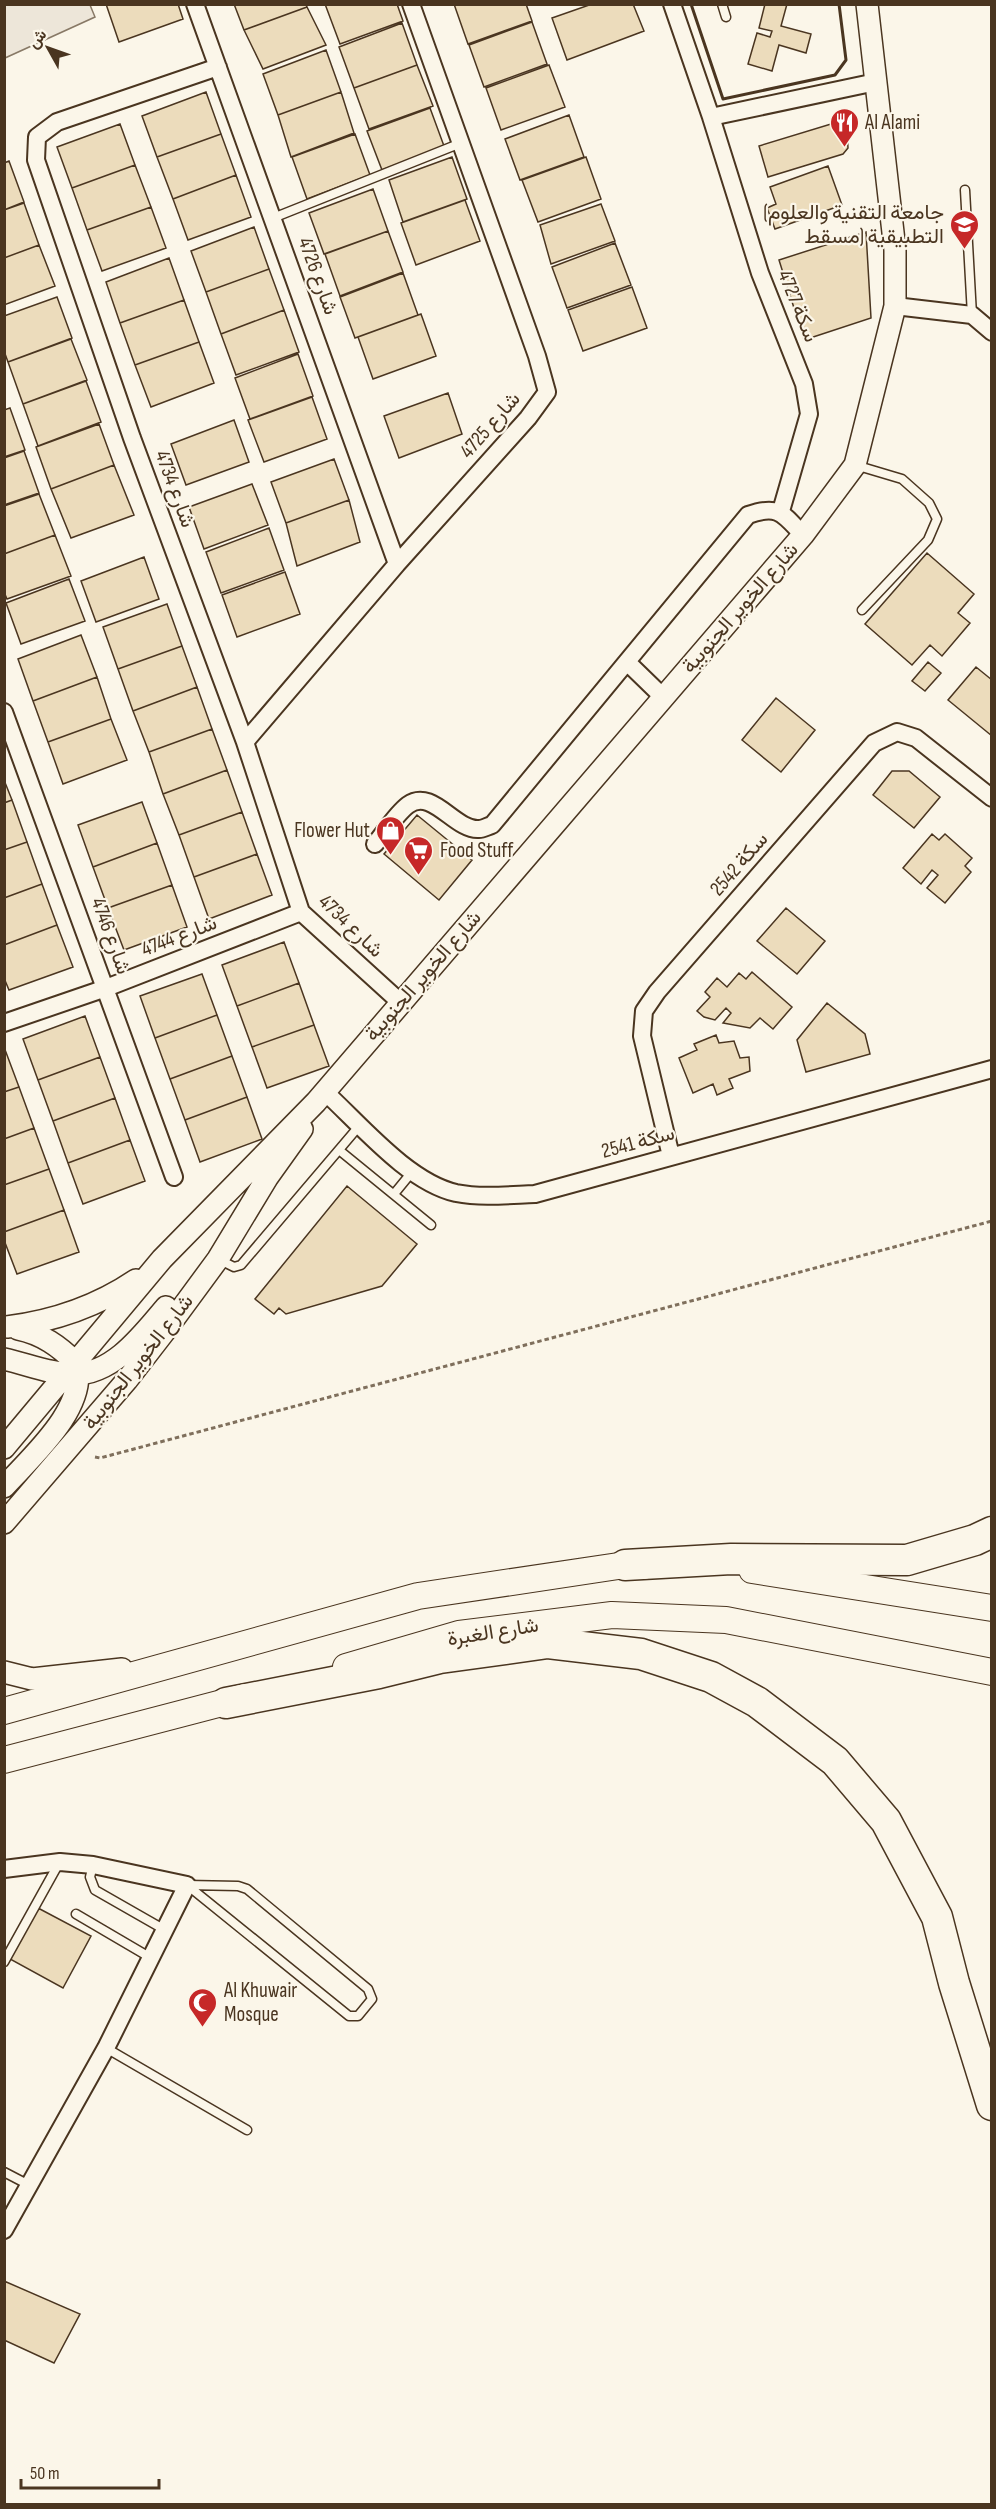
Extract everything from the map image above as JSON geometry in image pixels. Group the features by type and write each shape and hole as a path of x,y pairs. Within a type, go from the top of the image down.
{"highway":[{"path":"625,1565 730,1559 907,1560 975,1540 992,1532"},
{"path":"226,1702 440,1658 548,1643 641,1654 711,1677 757,1702 835,1761 886,1821 938,1917 954,1983 992,2105"}],"main road":[{"path":"4,1711 418,1596 625,1565 763,1570 992,1608"},
{"name":"شارع الغبرة","path":"4,1760 226,1702 459,1634 612,1615 726,1620 992,1672"}],"street":[{"name":"4726 شارع","path":"195,4 397,564"},
{"name":"4725 شارع","path":"245,742 397,564 528,418 547,392 537,356 411,4"},
{"name":"سكة 4727","path":"672,4 711,117 760,273 804,384 809,414 781,512"},
{"name":"شارع الخوير الجنوبية","path":"4,1448 74,1370 162,1259 320,1097 803,535 855,465 895,306 895,250 867,4"},
{"name":"4734 شارع","path":"218,67 57,122 37,137 36,160 132,438 245,742 301,912 400,1002"},
{"path":"711,117 876,82"},
{"path":"895,306 972,315 992,332"},
{"path":"375,844 408,805 417,801 430,802 465,826 478,829 492,825 748,515 765,509 781,512 803,535"},
{"path":"627,662 663,697"},
{"name":"4746 شارع","path":"4,712 174,1177"},
{"name":"سكة 2542","path":"671,1156 642,1036 644,1011 657,992 874,742 897,732 916,738 992,798"},
{"name":"4744 شارع","path":"4,1023 106,988 301,912"},
{"name":"سكة 2541","path":"320,1097 360,1125 411,1172 433,1185 457,1193 486,1196 535,1194 992,1069"},
{"name":"شارع الخوير الجنوبية","path":"4,1523 126,1380 218,1259 320,1097"},
{"path":"4,1359 74,1370 112,1362 139,1338 174,1298 267,1178"},
{"path":"6,1328 45,1322 91,1306 140,1278 162,1259"},
{"path":"4,1487 57,1427 65,1414 72,1401 74,1370 59,1347 43,1337 6,1328"},
{"path":"4,1672 32,1679 50,1678 176,1662"},
{"path":"4,1869 60,1862 93,1865 187,1885 106,2048 4,2230"}],"lane":[{"path":"722,4 726,17"},
{"path":"273,218 461,143"},
{"path":"965,190 972,315"},
{"path":"855,465 902,479 929,503 937,519 928,540 862,610"},
{"path":"218,1259 234,1267 241,1265 360,1125"},
{"path":"339,1150 431,1225"},
{"path":"394,1194 411,1172"},
{"path":"4,1962 60,1862"},
{"path":"93,1865 90,1877 95,1890 165,1930"},
{"path":"187,1885 238,1886 247,1889 368,1989 372,1999 358,2016 349,2016 187,1885"},
{"path":"76,1914 151,1958"},
{"path":"106,2048 247,2130"},
{"path":"4,2172 29,2185"}],"path":[{"path":"94,1457 100,1458 123,1452 992,1221"}],"shaded area":[{"path":"4,5 90,5 95,17 5,58"}],"building":[{"path":"106,4 178,4 183,19 119,42"},
{"path":"234,4 306,4 307,7 244,30"},
{"path":"325,4 397,4 403,21 340,44"},
{"path":"454,4 526,4 532,21 468,44"},
{"path":"592,4 633,4 644,31 567,60 552,18"},
{"path":"765,4 787,4 781,26 811,34 806,53 779,45 772,71 748,64 757,33 770,37 772,31 759,28"},
{"path":"307,7 326,45 263,69 244,30"},
{"path":"532,22 547,64 484,87 469,45"},
{"path":"402,23 417,65 354,88 339,47"},
{"path":"326,50 341,92 278,115 263,74"},
{"path":"417,65 433,106 369,129 354,88"},
{"path":"549,65 565,107 501,130 486,88"},
{"path":"206,92 221,134 157,157 142,116"},
{"path":"341,92 354,133 291,157 278,115"},
{"path":"430,108 444,146 382,170 367,131"},
{"path":"569,115 584,157 520,180 505,139"},
{"path":"120,124 135,165 72,188 57,147"},
{"path":"831,124 839,124 847,133 848,148 843,154 768,177 759,146"},
{"path":"221,134 236,175 173,199 157,157"},
{"path":"355,134 370,175 307,199 292,157"},
{"path":"452,157 467,199 403,222 389,180"},
{"path":"586,157 601,199 538,222 522,180"},
{"path":"9,161 24,202 4,210 4,163"},
{"path":"135,165 151,207 87,230 72,188"},
{"path":"828,166 842,205 775,229 767,208 776,204 770,187"},
{"path":"236,175 251,217 188,240 173,199"},
{"path":"373,189 388,231 324,254 309,213"},
{"path":"465,200 480,241 416,265 401,223"},
{"path":"24,203 39,245 4,258 4,210"},
{"path":"601,204 615,241 551,264 540,225"},
{"path":"151,207 166,248 102,271 87,230"},
{"path":"254,227 269,269 206,292 191,251"},
{"path":"388,231 403,272 340,296 325,254"},
{"path":"866,232 871,318 804,340 779,260"},
{"path":"615,243 631,285 567,308 552,267"},
{"path":"39,245 55,286 4,305 4,258"},
{"path":"169,258 184,300 120,323 106,282"},
{"path":"269,269 284,310 221,334 206,292"},
{"path":"403,273 418,315 355,338 340,297"},
{"path":"632,287 647,328 583,351 568,310"},
{"path":"57,297 72,338 8,362 4,351 4,316"},
{"path":"184,300 199,342 135,365 120,323"},
{"path":"284,310 299,352 236,375 221,334"},
{"path":"421,314 436,356 373,379 358,337"},
{"path":"71,339 87,380 23,404 8,362"},
{"path":"199,342 214,383 151,407 135,365"},
{"path":"298,354 313,396 250,419 235,378"},
{"path":"86,381 101,422 38,446 23,404"},
{"path":"448,393 462,434 399,458 384,416"},
{"path":"312,397 327,439 264,462 248,420"},
{"path":"10,408 25,450 4,457 4,410"},
{"path":"234,420 249,462 186,485 171,444"},
{"path":"99,424 114,465 51,489 36,447"},
{"path":"24,451 39,493 4,505 4,458"},
{"path":"334,459 349,500 286,523 271,482"},
{"path":"114,465 134,515 71,538 51,489"},
{"path":"252,484 268,525 204,549 189,507"},
{"path":"39,494 55,535 4,554 4,506"},
{"path":"349,500 360,542 297,566 286,523"},
{"path":"269,528 284,570 221,593 206,552"},
{"path":"55,535 71,576 7,599 4,592 4,554"},
{"path":"927,553 974,594 958,613 970,623 942,656 930,645 912,665 865,624"},
{"path":"144,557 159,599 96,622 81,581"},
{"path":"285,572 300,614 237,637 222,595"},
{"path":"69,579 85,621 21,644 6,603"},
{"path":"167,604 182,646 118,669 103,627"},
{"path":"81,635 97,677 33,701 18,659"},
{"path":"182,646 197,687 133,711 118,669"},
{"path":"928,662 941,673 925,691 912,681"},
{"path":"976,667 992,680 992,736 948,700"},
{"path":"97,677 111,719 48,742 33,701"},
{"path":"197,687 212,729 149,752 133,711"},
{"path":"776,698 815,730 781,772 742,740"},
{"path":"111,719 127,760 63,784 48,742"},
{"path":"212,729 227,770 163,794 149,752"},
{"path":"227,770 242,812 179,835 163,794"},
{"path":"892,771 909,771 940,797 914,828 873,795"},
{"path":"4,780 12,800 4,803"},
{"path":"12,800 27,842 4,850 4,803"},
{"path":"142,802 157,843 93,867 78,825"},
{"path":"242,812 257,854 194,877 179,835"},
{"path":"417,815 472,860 439,900 384,854"},
{"path":"932,834 939,840 945,834 972,858 965,866 971,872 945,903 927,888 938,875 932,870 921,884 903,868"},
{"path":"27,842 42,884 4,898 4,850"},
{"path":"157,843 172,885 108,908 93,867"},
{"path":"257,854 272,895 209,919 194,877"},
{"path":"42,884 57,925 4,945 4,898"},
{"path":"172,885 187,927 124,950 108,908"},
{"path":"786,908 825,941 797,974 757,941"},
{"path":"57,925 73,967 9,990 4,978 4,945"},
{"path":"284,942 299,983 237,1006 222,965"},
{"path":"752,972 792,1007 773,1029 760,1018 750,1028 723,1023 731,1013 726,1008 715,1020 704,1017 697,1011 710,997 705,992 717,978 727,987 739,973 746,979"},
{"path":"202,974 217,1015 155,1038 140,996"},
{"path":"299,983 314,1025 252,1047 237,1006"},
{"path":"827,1003 865,1034 870,1054 806,1072 797,1040"},
{"path":"217,1015 232,1056 170,1079 155,1038"},
{"path":"85,1016 100,1057 38,1080 23,1039"},
{"path":"314,1025 329,1066 267,1088 252,1047"},
{"path":"716,1035 719,1043 734,1041 740,1058 749,1057 750,1071 729,1079 733,1088 717,1095 713,1084 693,1093 679,1058 697,1050 694,1044"},
{"path":"4,1047 19,1087 4,1092"},
{"path":"232,1056 247,1097 185,1120 170,1079"},
{"path":"100,1057 115,1098 53,1121 38,1080"},
{"path":"19,1087 34,1128 4,1139 4,1092"},
{"path":"247,1097 262,1139 200,1162 185,1120"},
{"path":"115,1098 130,1140 68,1163 53,1121"},
{"path":"34,1128 49,1169 4,1185 4,1139"},
{"path":"130,1140 145,1181 83,1204 68,1163"},
{"path":"49,1169 64,1210 4,1232 4,1185"},
{"path":"347,1186 417,1244 382,1286 286,1314 279,1308 274,1314 255,1299"},
{"path":"64,1210 79,1252 17,1274 4,1240 4,1232"},
{"path":"38,1908 91,1936 63,1988 10,1959"},
{"path":"4,2281 80,2314 54,2363 4,2340"}],"wall":[{"path":"691,4 723,99 835,75 846,60 839,4"}],"place":[{"name":"Al Alami","path":"844,148"},
{"name":"(جامعة التقنية والعلوم التطبيقية (مسقط","path":"965,250"},
{"name":"Flower Hut","path":"391,856"},
{"name":"Food Stuff","path":"419,876"},
{"name":"Al Khuwair Mosque","path":"203,2028"}]}
